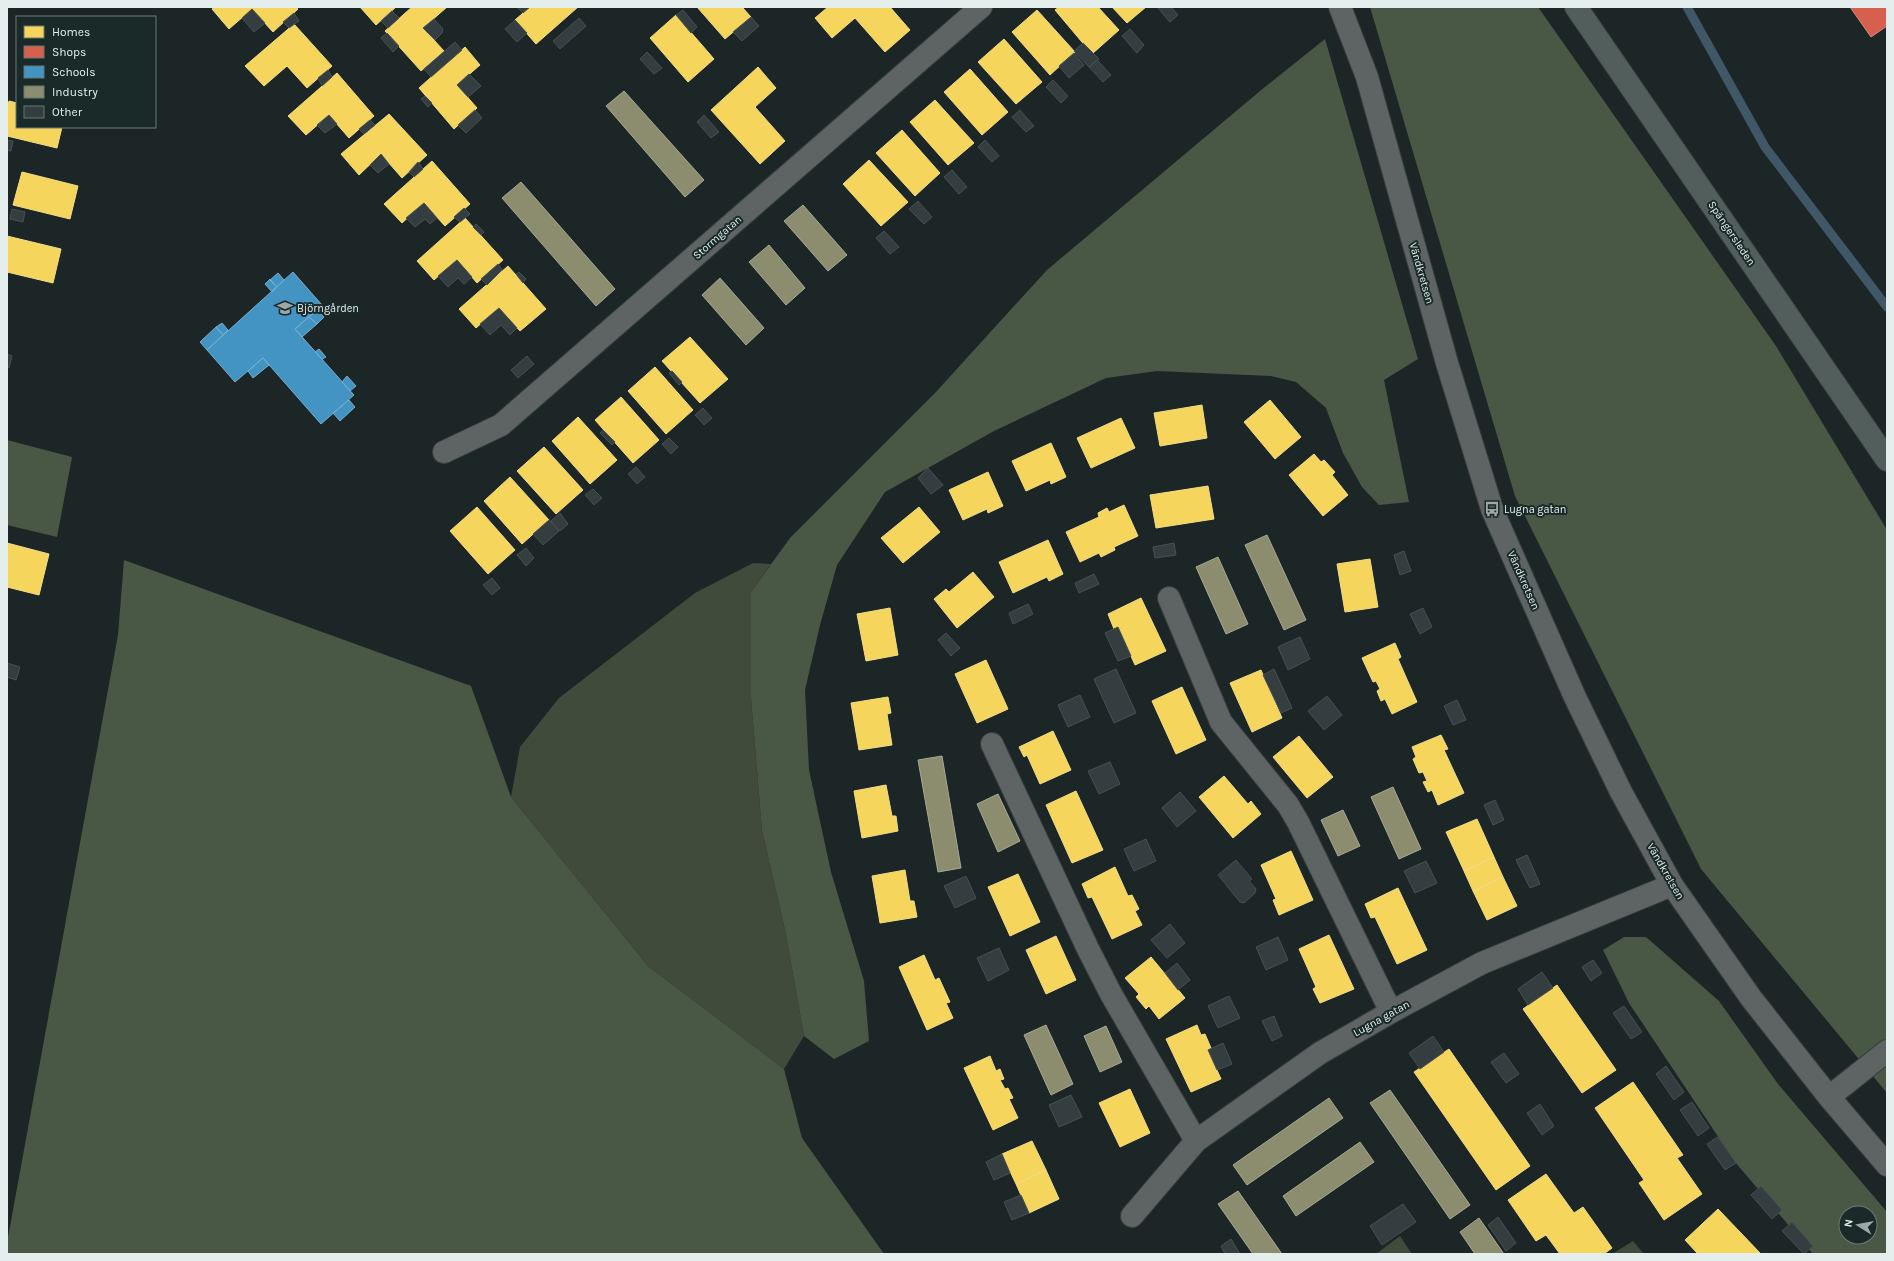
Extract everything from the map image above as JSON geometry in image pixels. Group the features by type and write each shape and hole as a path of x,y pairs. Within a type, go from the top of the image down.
{"main road":[{"name":"Spängersleden","path":"1576,7 1887,460"}],"street":[{"name":"Stormgatan","path":"444,452 501,425 980,7"},
{"name":"Vändkretsen","path":"1340,7 1367,77 1448,363 1492,508 1574,695 1621,792 1672,885 1751,998 1829,1097 1887,1165"},
{"path":"1169,598 1221,722 1288,805 1298,822 1391,1012"},
{"path":"992,744 1098,968 1196,1141"},
{"name":"Lugna gatan","path":"1132,1216 1196,1141 1320,1053 1482,962 1672,885"},
{"path":"1829,1097 1887,1051"}],"green space":[{"path":"1370,7 1538,7 1776,346 1887,530 1887,1093 1701,869 1515,496"},
{"path":"1325,39 1418,359 1384,380 1409,502 1379,505 1362,487 1343,453 1326,408 1296,382 1271,376 1157,371 1106,378 994,431 885,492 837,565 820,625 805,690 809,770 831,872 864,981 869,1041 834,1059 804,1036 785,930 762,831 751,698 751,592 790,538 935,393 1047,270 1260,91"},
{"path":"7,440 72,457 57,537 7,525"},
{"path":"124,560 471,686 511,797 648,966 784,1069 802,1138 884,1254 7,1254 7,1243 118,635"},
{"path":"753,563 771,564 751,592 751,698 762,831 785,930 804,1036 784,1069 648,966 511,797 520,747 559,698 695,593"},
{"path":"1624,937 1646,937 1719,1001 1778,1084 1887,1212 1887,1254 1813,1254 1735,1162 1629,1003 1603,950"},
{"path":"1400,1236 1412,1254 1376,1254"},
{"path":"1633,1241 1644,1254 1612,1254"}],"building: Homes":[{"path":"215,7 296,7 298,9 273,32 252,9 229,29 212,9"},
{"path":"360,7 396,7 376,25"},
{"path":"412,7 447,7 423,28 444,51 421,71 385,31"},
{"path":"530,7 578,7 536,44 515,20"},
{"path":"697,7 742,7 751,17 725,39"},
{"path":"828,7 890,7 910,30 885,52 855,18 832,38 815,18"},
{"path":"1059,7 1098,7 1119,30 1092,54 1055,10"},
{"path":"1112,7 1146,7 1127,23"},
{"path":"1037,10 1075,52 1050,75 1012,32"},
{"path":"676,15 714,59 688,82 650,38"},
{"path":"294,24 332,66 307,88 287,66 264,86 245,66"},
{"path":"1004,39 1042,82 1016,104 978,62"},
{"path":"465,47 480,65 457,85 477,108 454,129 419,88"},
{"path":"758,67 776,88 755,107 785,141 760,164 711,110"},
{"path":"970,69 1008,112 982,135 944,92"},
{"path":"337,73 374,116 349,138 329,115 306,135 288,116"},
{"path":"935,100 974,143 948,165 910,122"},
{"path":"9,101 16,103 16,128 62,128 57,148 7,136 7,109"},
{"path":"389,114 427,155 402,178 381,154 359,175 341,154"},
{"path":"902,130 940,173 915,196 876,153"},
{"path":"869,160 908,202 881,226 843,184"},
{"path":"432,161 470,204 445,226 424,203 402,223 384,204"},
{"path":"22,172 78,186 70,219 13,205"},
{"path":"465,218 503,260 477,283 457,260 434,280 417,261"},
{"path":"7,236 61,249 53,283 7,272"},
{"path":"508,266 546,309 520,331 499,308 476,328 459,309"},
{"path":"690,337 728,379 700,403 662,361"},
{"path":"655,367 693,410 666,434 628,391"},
{"path":"621,397 659,440 633,463 595,420"},
{"path":"1270,400 1301,437 1275,459 1244,422"},
{"path":"1202,405 1207,438 1160,446 1154,413"},
{"path":"578,417 617,460 590,484 552,441"},
{"path":"1121,418 1135,448 1091,468 1077,438"},
{"path":"1051,443 1066,477 1051,484 1050,480 1026,491 1012,461"},
{"path":"544,447 583,490 556,514 517,471"},
{"path":"1314,454 1321,462 1324,460 1335,472 1332,475 1348,495 1323,516 1289,475"},
{"path":"988,472 1003,506 988,513 987,509 963,520 949,490"},
{"path":"510,477 549,520 522,544 484,501"},
{"path":"1208,486 1214,519 1156,528 1150,495"},
{"path":"1124,505 1138,536 1114,547 1115,550 1101,557 1099,553 1080,562 1066,532 1099,517 1098,513 1107,508 1109,512"},
{"path":"477,507 515,550 488,574 450,531"},
{"path":"919,507 940,532 903,563 881,538"},
{"path":"1048,540 1063,574 1049,581 1047,577 1013,593 999,562"},
{"path":"7,543 49,554 39,595 7,587"},
{"path":"1370,559 1378,607 1345,612 1337,564"},
{"path":"973,572 994,597 957,628 934,599 946,589 949,592"},
{"path":"1141,598 1166,651 1135,665 1118,627 1114,629 1108,614"},
{"path":"890,608 898,655 866,661 857,614"},
{"path":"1395,643 1401,657 1398,659 1417,702 1392,714 1385,699 1381,701 1377,691 1380,689 1376,681 1373,682 1362,658"},
{"path":"986,660 1008,709 977,723 955,674"},
{"path":"1261,670 1282,718 1252,732 1230,683"},
{"path":"1182,687 1206,740 1176,754 1152,701"},
{"path":"888,697 891,713 887,714 892,745 859,750 851,703"},
{"path":"1053,731 1071,770 1040,784 1027,755 1024,757 1019,747"},
{"path":"1441,735 1448,749 1444,750 1464,793 1438,805 1432,790 1428,792 1423,782 1427,781 1423,772 1419,773 1413,759 1416,757 1412,747"},
{"path":"1299,736 1333,777 1307,798 1273,757"},
{"path":"1224,776 1248,804 1251,801 1261,814 1233,838 1199,797"},
{"path":"886,785 892,816 896,816 898,831 862,838 854,791"},
{"path":"1076,791 1103,850 1072,863 1046,805"},
{"path":"1477,819 1494,857 1464,871 1446,832"},
{"path":"1291,851 1313,900 1279,915 1273,900 1276,899 1261,865"},
{"path":"1494,857 1503,877 1473,891 1464,871"},
{"path":"1115,867 1128,896 1132,895 1139,909 1135,911 1142,925 1112,939 1092,897 1088,898 1082,884"},
{"path":"905,870 910,901 914,901 917,917 880,923 872,876"},
{"path":"1018,874 1040,922 1010,936 988,887"},
{"path":"1503,877 1517,906 1487,920 1473,891"},
{"path":"1398,888 1427,950 1397,964 1375,917 1371,918 1365,904"},
{"path":"1329,935 1354,989 1320,1003 1313,989 1316,987 1299,949"},
{"path":"1056,936 1076,980 1046,994 1026,950"},
{"path":"924,955 935,980 939,978 950,1002 946,1003 953,1018 927,1030 899,967"},
{"path":"1151,957 1185,998 1159,1019 1149,1006 1146,1009 1136,997 1139,994 1125,978"},
{"path":"1557,985 1616,1070 1582,1093 1523,1009"},
{"path":"1197,1025 1201,1035 1205,1034 1211,1048 1208,1050 1221,1079 1191,1092 1166,1039"},
{"path":"1449,1049 1530,1166 1496,1190 1414,1072"},
{"path":"990,1056 996,1071 1000,1069 1004,1079 1000,1080 1005,1089 1008,1088 1013,1098 1009,1099 1018,1118 993,1130 964,1068"},
{"path":"1633,1082 1683,1155 1677,1158 1702,1194 1664,1220 1639,1183 1644,1180 1595,1108"},
{"path":"1130,1089 1150,1133 1120,1147 1099,1103"},
{"path":"1032,1141 1046,1170 1016,1184 1002,1154"},
{"path":"1046,1170 1059,1199 1029,1213 1016,1184"},
{"path":"1546,1174 1574,1213 1583,1207 1612,1248 1604,1254 1560,1254 1546,1235 1536,1241 1508,1200"},
{"path":"1718,1209 1761,1254 1698,1254 1685,1240"}],"building: Shops":[{"path":"1850,7 1887,7 1887,26 1871,37"}],"building: Schools":[{"path":"293,272 322,305 295,329 354,395 321,424 263,358 235,382 207,350"},
{"path":"278,273 284,280 277,287 270,280"},
{"path":"270,279 277,287 272,292 265,284"},
{"path":"318,310 324,317 317,324 309,317"},
{"path":"309,317 317,324 302,337 295,329"},
{"path":"222,323 228,330 223,335 216,327"},
{"path":"216,327 223,335 207,350 200,342"},
{"path":"319,349 326,357 322,359 315,352"},
{"path":"263,358 269,365 253,378 248,371"},
{"path":"347,376 356,386 350,391 342,382"},
{"path":"349,400 355,407 340,421 333,413"}],"building: Industry":[{"path":"624,91 704,180 685,197 606,106"},
{"path":"521,182 615,289 596,306 502,198"},
{"path":"803,205 847,255 828,271 784,221"},
{"path":"769,245 805,288 786,305 749,262"},
{"path":"720,278 764,328 746,345 702,295"},
{"path":"1267,535 1306,620 1284,630 1245,545"},
{"path":"1218,557 1248,624 1226,634 1196,567"},
{"path":"942,756 961,868 938,872 918,760"},
{"path":"1393,787 1421,849 1399,859 1371,797"},
{"path":"998,794 1020,841 998,852 977,804"},
{"path":"1343,810 1360,846 1338,856 1321,820"},
{"path":"1046,1025 1073,1084 1051,1095 1024,1035"},
{"path":"1106,1026 1122,1062 1100,1072 1084,1036"},
{"path":"1390,1090 1470,1205 1450,1219 1370,1103"},
{"path":"1329,1098 1343,1118 1247,1185 1233,1165"},
{"path":"1360,1142 1374,1162 1296,1216 1283,1196"},
{"path":"1238,1191 1282,1254 1253,1254 1218,1204"},
{"path":"1479,1218 1504,1254 1475,1254 1460,1232"}],"building: Other":[{"path":"517,7 530,7 523,13"},
{"path":"1157,7 1171,7 1178,15 1170,22"},
{"path":"252,9 265,23 254,32 242,18"},
{"path":"683,10 697,27 691,33 676,15"},
{"path":"392,11 399,18 388,28 381,21"},
{"path":"294,13 299,21 289,28 283,22"},
{"path":"751,17 759,26 742,41 733,32"},
{"path":"579,18 586,26 560,49 553,41"},
{"path":"434,19 443,29 442,33 435,40 423,28"},
{"path":"515,20 527,33 517,42 505,29"},
{"path":"1130,29 1144,45 1137,53 1122,36"},
{"path":"387,33 399,46 393,52 381,38"},
{"path":"455,42 462,50 431,77 424,69"},
{"path":"1083,43 1099,59 1089,67 1074,51"},
{"path":"647,52 662,68 654,74 640,59"},
{"path":"1074,53 1084,65 1069,78 1059,66"},
{"path":"1097,60 1111,75 1103,82 1089,67"},
{"path":"328,70 332,77 322,86 318,78"},
{"path":"469,74 481,86 468,97 457,85"},
{"path":"1053,80 1068,96 1061,103 1046,87"},
{"path":"425,96 432,103 428,107 421,99"},
{"path":"475,110 482,118 466,133 458,125"},
{"path":"1020,110 1034,126 1026,132 1012,117"},
{"path":"329,115 337,124 325,133 317,125"},
{"path":"704,115 719,132 711,138 697,122"},
{"path":"370,120 375,125 364,134 359,129"},
{"path":"7,140 13,141 11,151 7,150"},
{"path":"985,140 999,156 992,162 978,147"},
{"path":"381,154 389,164 378,173 370,165"},
{"path":"418,162 423,169 414,177 409,172"},
{"path":"952,170 967,187 959,194 944,177"},
{"path":"918,201 932,217 924,224 909,209"},
{"path":"424,203 437,218 430,224 425,219 415,227 406,218"},
{"path":"464,208 470,214 460,222 454,217"},
{"path":"12,209 25,212 23,222 10,219"},
{"path":"476,224 484,232 481,235 473,227"},
{"path":"884,231 899,247 890,254 876,238"},
{"path":"457,260 472,277 464,284 458,278 448,287 438,276"},
{"path":"498,264 502,270 487,285 481,279"},
{"path":"519,272 526,279 523,283 516,274"},
{"path":"499,308 517,328 510,335 501,325 490,335 480,324"},
{"path":"7,354 12,356 9,368 7,367"},
{"path":"527,356 534,364 518,378 511,370"},
{"path":"672,371 682,382 679,385 669,373"},
{"path":"703,408 712,418 704,425 695,415"},
{"path":"603,430 615,442 612,445 600,433"},
{"path":"669,438 678,447 671,454 662,444"},
{"path":"636,467 645,477 637,484 628,474"},
{"path":"928,468 943,485 931,494 918,478"},
{"path":"593,489 602,498 594,505 585,495"},
{"path":"560,513 568,524 560,531 551,521"},
{"path":"549,520 559,531 543,545 533,534"},
{"path":"1174,543 1176,555 1155,558 1153,547"},
{"path":"526,548 534,558 526,566 517,555"},
{"path":"1404,551 1411,571 1400,575 1394,555"},
{"path":"1094,574 1099,584 1079,593 1075,583"},
{"path":"492,578 500,588 492,595 483,585"},
{"path":"1028,604 1033,614 1013,624 1009,613"},
{"path":"1423,608 1432,627 1420,634 1410,614"},
{"path":"1118,627 1131,656 1118,661 1105,633"},
{"path":"946,633 960,648 951,656 938,640"},
{"path":"1300,637 1310,659 1288,670 1278,647"},
{"path":"7,663 20,667 16,680 7,677"},
{"path":"1116,669 1136,713 1114,723 1094,679"},
{"path":"1274,669 1292,708 1281,713 1263,675"},
{"path":"1080,695 1090,717 1068,727 1058,705"},
{"path":"1327,696 1342,715 1324,730 1308,711"},
{"path":"1457,700 1466,720 1453,725 1444,706"},
{"path":"1110,762 1120,784 1099,794 1088,771"},
{"path":"1180,792 1196,811 1177,827 1162,808"},
{"path":"1495,800 1504,820 1493,825 1484,805"},
{"path":"1146,839 1156,861 1134,871 1124,849"},
{"path":"1527,855 1540,884 1530,888 1516,860"},
{"path":"1236,860 1252,879 1249,881 1256,889 1255,893 1244,903 1240,902 1218,875"},
{"path":"1426,861 1437,883 1415,893 1404,871"},
{"path":"966,876 976,898 955,908 944,886"},
{"path":"1170,924 1185,943 1167,958 1151,940"},
{"path":"1278,937 1288,960 1266,970 1256,947"},
{"path":"999,948 1009,970 988,981 977,958"},
{"path":"1593,960 1602,973 1591,981 1582,967"},
{"path":"1177,963 1190,980 1178,990 1165,973"},
{"path":"1542,972 1553,988 1528,1005 1518,989"},
{"path":"1229,996 1240,1018 1218,1028 1208,1006"},
{"path":"1624,1006 1642,1032 1631,1039 1613,1013"},
{"path":"1274,1016 1282,1036 1272,1041 1262,1021"},
{"path":"1433,1036 1444,1052 1420,1069 1409,1053"},
{"path":"1223,1043 1232,1064 1217,1070 1208,1050"},
{"path":"1504,1053 1519,1074 1506,1083 1491,1062"},
{"path":"1666,1066 1684,1092 1674,1100 1656,1074"},
{"path":"1071,1095 1082,1117 1059,1127 1049,1105"},
{"path":"1692,1102 1709,1128 1698,1136 1680,1110"},
{"path":"1540,1104 1554,1126 1542,1135 1527,1113"},
{"path":"1718,1137 1736,1163 1725,1170 1707,1144"},
{"path":"1002,1154 1010,1173 994,1180 986,1162"},
{"path":"1761,1186 1782,1210 1772,1219 1751,1195"},
{"path":"1021,1195 1029,1213 1012,1220 1004,1202"},
{"path":"1403,1204 1416,1222 1382,1245 1370,1226"},
{"path":"1498,1217 1516,1243 1506,1251 1488,1225"},
{"path":"1792,1222 1813,1246 1804,1254 1782,1231"},
{"path":"1231,1239 1240,1254 1225,1254 1221,1246"}],"waterway":[{"path":"1687,7 1765,147 1887,307"}],"place":[{"name":"Björngården","path":"285,308"},
{"name":"Lugna gatan","path":"1492,509"}]}
